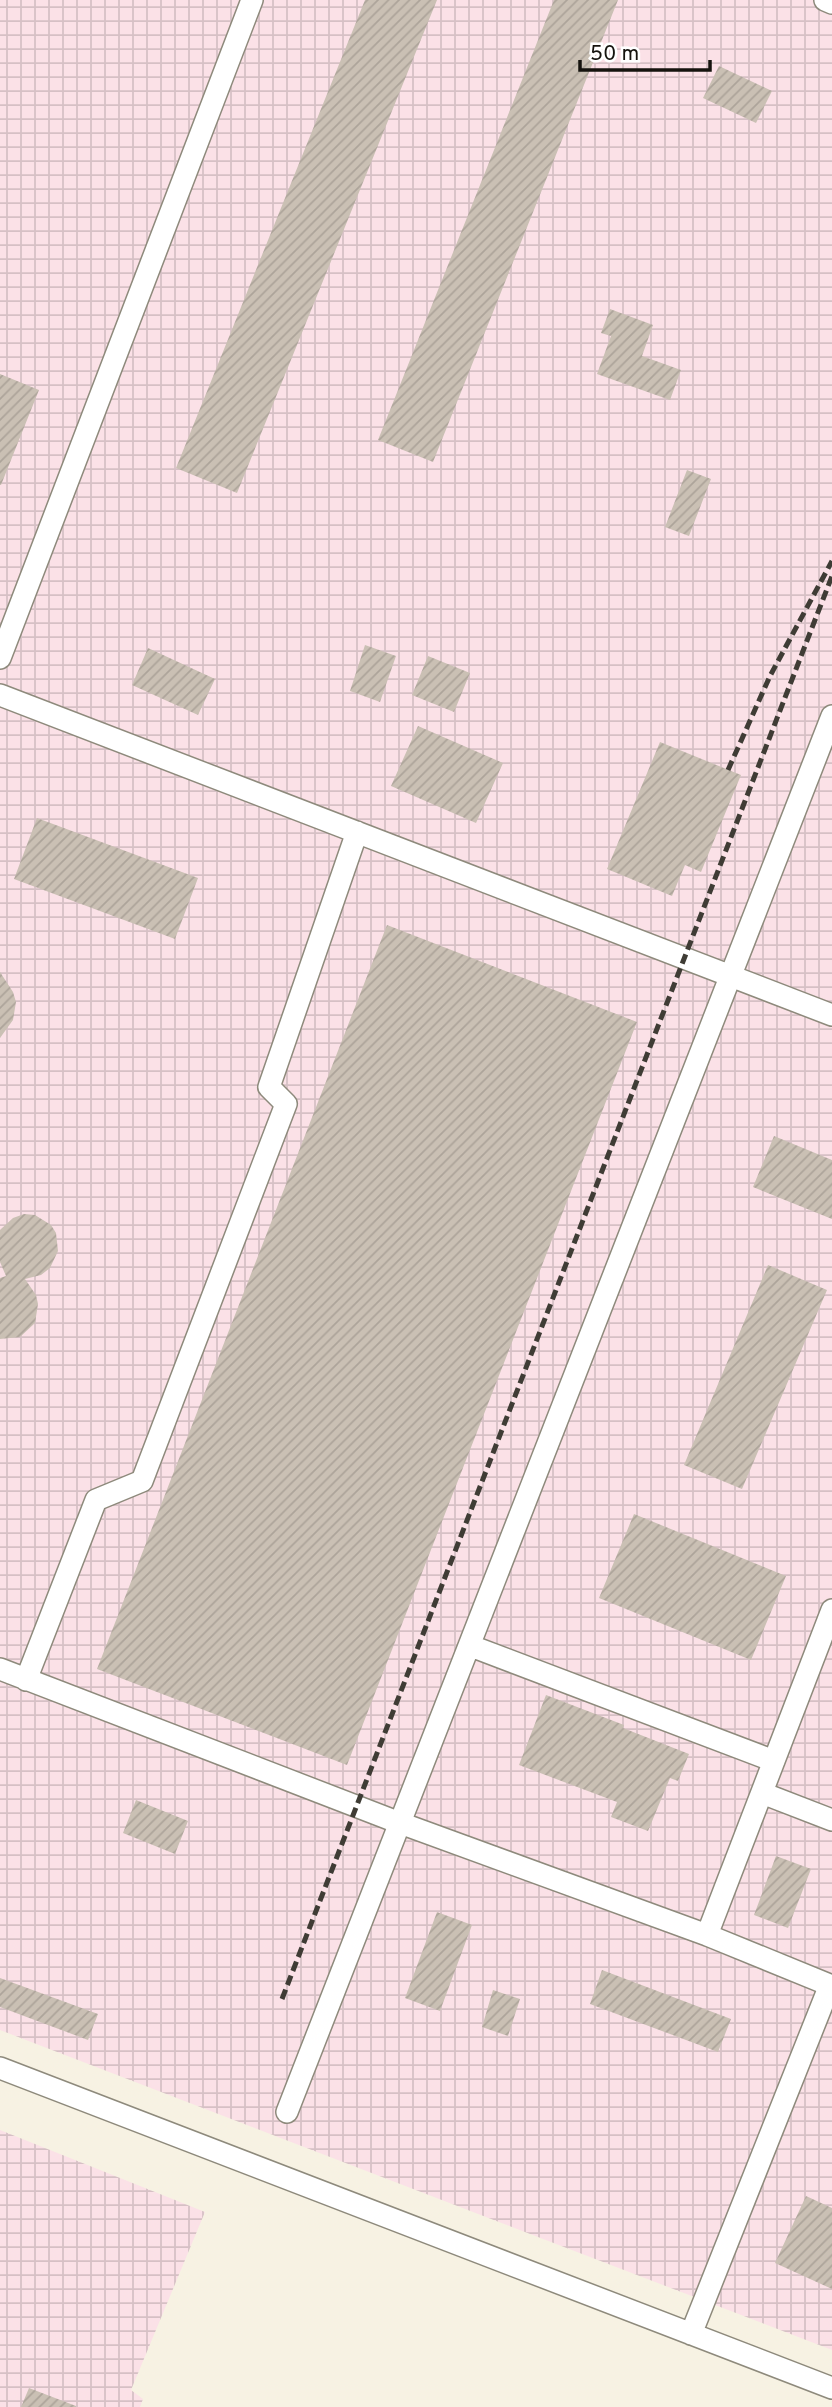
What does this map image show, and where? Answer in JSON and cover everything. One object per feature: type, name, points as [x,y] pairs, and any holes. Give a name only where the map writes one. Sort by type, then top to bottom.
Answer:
[{"type":"lane","points":[[0,658],[252,0]]},
{"type":"lane","points":[[825,0],[832,3]]},
{"type":"lane","points":[[0,695],[832,1015]]},
{"type":"lane","points":[[287,2112],[832,716]]},
{"type":"lane","points":[[26,1680],[96,1500],[142,1481],[286,1104],[269,1087],[357,832]]},
{"type":"lane","points":[[707,1935],[832,1610]]},
{"type":"lane","points":[[471,1646],[774,1761]]},
{"type":"lane","points":[[0,1670],[401,1824],[707,1935],[831,1985],[691,2334]]},
{"type":"lane","points":[[762,1793],[832,1820]]},
{"type":"lane","points":[[0,2068],[832,2388]]},
{"type":"shaded area","points":[[0,0],[832,0],[832,2350],[0,2030]]},
{"type":"shaded area","points":[[0,2130],[205,2212],[131,2390],[143,2399],[140,2407],[0,2407]]},
{"type":"building","points":[[365,0],[437,0],[237,493],[176,468]]},
{"type":"building","points":[[554,0],[618,0],[433,462],[378,440]]},
{"type":"building","points":[[719,66],[772,91],[756,123],[703,98]]},
{"type":"building","points":[[610,309],[653,325],[642,356],[681,370],[670,400],[597,374],[611,336],[601,333]]},
{"type":"building","points":[[0,374],[39,390],[1,485],[0,485]]},
{"type":"building","points":[[687,470],[711,479],[689,536],[665,527]]},
{"type":"building","points":[[365,645],[396,656],[380,702],[350,691]]},
{"type":"building","points":[[148,648],[215,679],[198,715],[132,685]]},
{"type":"building","points":[[428,656],[470,673],[454,712],[412,695]]},
{"type":"building","points":[[418,726],[503,763],[476,823],[391,786]]},
{"type":"building","points":[[660,742],[741,775],[701,872],[685,865],[672,896],[607,869]]},
{"type":"building","points":[[37,818],[198,878],[175,939],[14,879]]},
{"type":"building","points":[[387,925],[637,1022],[347,1765],[97,1669]]},
{"type":"building","points":[[0,972],[16,1002],[13,1020],[0,1038]]},
{"type":"building","points":[[774,1136],[832,1160],[832,1219],[753,1187]]},
{"type":"building","points":[[24,1214],[35,1215],[51,1225],[56,1233],[58,1251],[50,1268],[41,1275],[25,1279],[36,1295],[38,1304],[35,1323],[20,1337],[0,1339],[0,1278],[6,1276],[0,1262],[0,1230],[13,1218]]},
{"type":"building","points":[[768,1265],[827,1290],[742,1489],[684,1465]]},
{"type":"building","points":[[634,1514],[786,1576],[751,1660],[599,1598]]},
{"type":"building","points":[[546,1695],[689,1754],[678,1781],[670,1778],[648,1831],[611,1817],[617,1802],[519,1765]]},
{"type":"building","points":[[136,1800],[188,1821],[175,1854],[123,1833]]},
{"type":"building","points":[[776,1856],[811,1869],[788,1928],[754,1915]]},
{"type":"building","points":[[437,1912],[472,1925],[440,2011],[405,1998]]},
{"type":"building","points":[[602,1970],[731,2019],[718,2052],[590,2004]]},
{"type":"building","points":[[0,1978],[98,2014],[88,2040],[0,2007]]},
{"type":"building","points":[[493,1990],[520,1999],[508,2036],[482,2027]]},
{"type":"building","points":[[806,2196],[832,2208],[832,2289],[775,2263]]},
{"type":"building","points":[[29,2388],[76,2406],[76,2407],[21,2407]]},
{"type":"railway","points":[[728,770],[770,676],[832,561]]},
{"type":"railway","points":[[282,1999],[832,576]]}]
